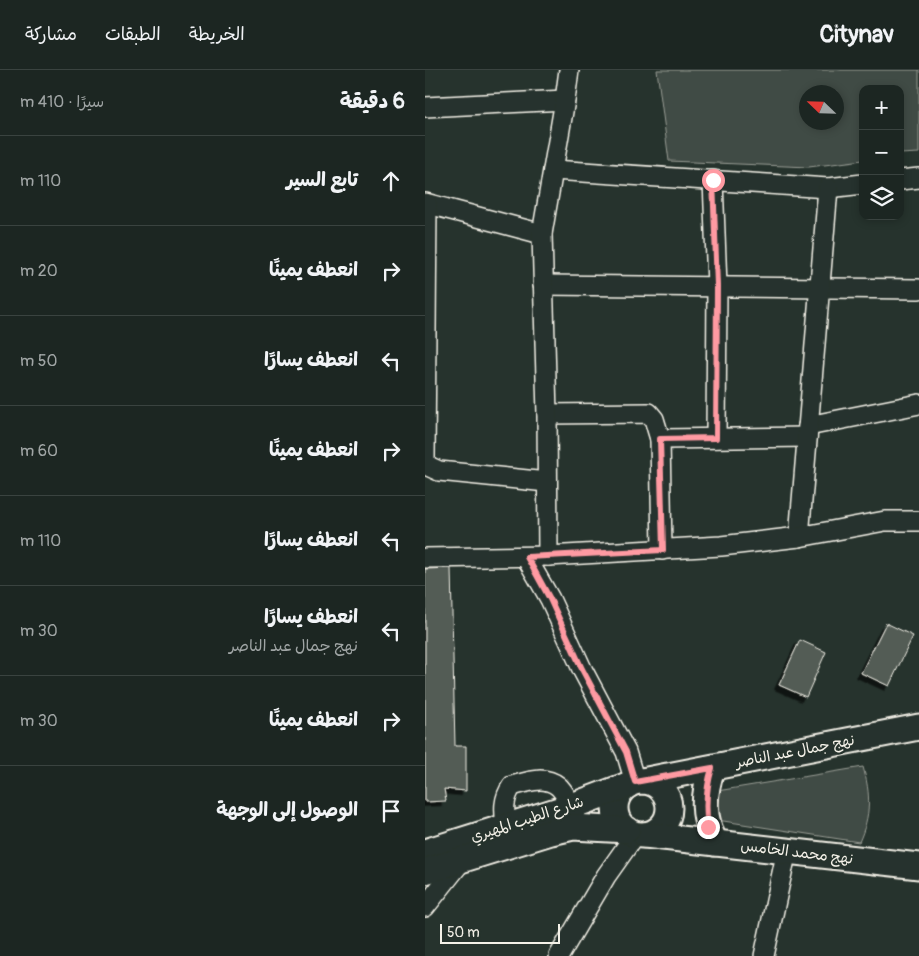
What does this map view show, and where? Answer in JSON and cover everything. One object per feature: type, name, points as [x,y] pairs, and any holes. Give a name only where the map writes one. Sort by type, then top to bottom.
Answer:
[{"type":"main road","name":"نهج جمال عبد الناصر","points":[[635,783],[919,728]]},
{"type":"main road","points":[[712,768],[707,784],[705,807],[708,827],[715,843]]},
{"type":"main road","name":"شارع الطيب المهيري","points":[[425,852],[571,806],[635,783]]},
{"type":"main road","points":[[635,783],[652,783],[660,788],[669,803],[669,812],[666,820],[661,828],[654,832],[636,833],[621,824],[617,816],[615,808],[621,791],[635,783]]},
{"type":"main road","name":"شارع الطيب المهيري","points":[[425,871],[573,827],[636,833]]},
{"type":"main road","name":"نهج محمد الخامس","points":[[636,833],[919,866]]},
{"type":"street","points":[[548,556],[547,414],[542,234],[569,70]]},
{"type":"street","points":[[425,106],[565,100]]},
{"type":"street","points":[[553,170],[828,188],[859,184]]},
{"type":"street","points":[[904,180],[919,178]]},
{"type":"street","points":[[713,180],[717,286],[716,438]]},
{"type":"street","points":[[799,537],[828,188]]},
{"type":"street","points":[[542,234],[426,204],[425,460],[428,466],[439,471],[547,482]]},
{"type":"street","points":[[543,285],[919,290]]},
{"type":"street","points":[[660,439],[716,438],[807,431],[919,404]]},
{"type":"street","points":[[547,414],[649,413],[654,419],[660,439],[663,550]]},
{"type":"street","points":[[425,558],[527,557],[721,546],[799,537],[885,521],[919,521]]},
{"type":"street","points":[[527,557],[550,599],[582,669],[626,752],[635,783]]},
{"type":"street","points":[[506,825],[503,809],[506,796],[512,786],[537,780],[547,780],[559,786],[571,806]]},
{"type":"street","points":[[559,956],[606,876],[636,833]]},
{"type":"street","points":[[765,956],[787,850]]},
{"type":"street","points":[[425,907],[464,858]]},
{"type":"shaded area","points":[[657,70],[919,70],[919,153],[904,154],[904,85],[859,85],[859,161],[809,167],[669,161]]},
{"type":"shaded area","points":[[863,767],[869,805],[866,823],[859,842],[704,818],[699,794]]},
{"type":"building","points":[[451,568],[455,746],[466,746],[466,791],[444,789],[446,801],[425,802],[425,569]]},
{"type":"building","points":[[886,623],[913,636],[889,686],[861,673]]},
{"type":"building","points":[[800,640],[826,652],[806,697],[779,685]]},
{"type":"route","points":[[708,827],[705,807],[707,784],[712,768],[635,782],[626,752],[582,669],[550,599],[527,557],[663,550],[660,439],[716,438],[717,286],[713,180]]}]
